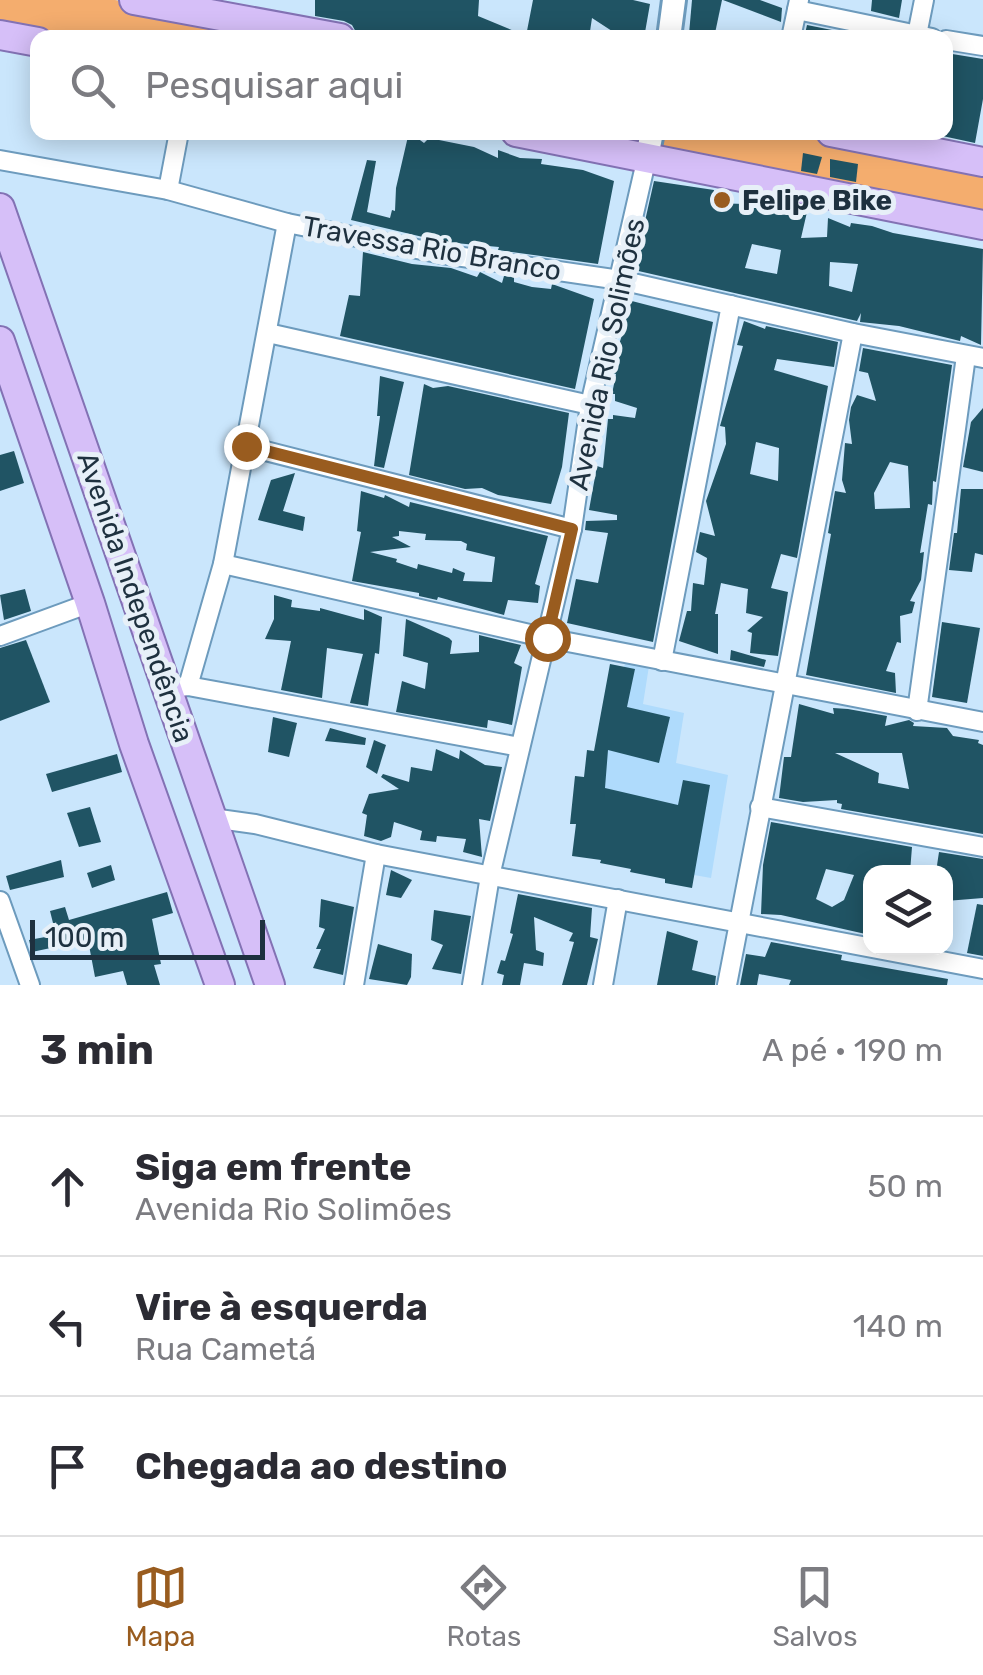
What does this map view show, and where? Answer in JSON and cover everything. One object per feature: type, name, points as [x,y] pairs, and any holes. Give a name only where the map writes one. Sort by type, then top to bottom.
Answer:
[{"type":"main road","points":[[134,0],[206,6],[306,30]]},
{"type":"main road","points":[[669,30],[674,0]]},
{"type":"main road","points":[[0,35],[30,41]]},
{"type":"main road","points":[[598,140],[650,145],[983,226]]},
{"type":"main road","points":[[872,140],[983,162]]},
{"type":"main road","name":"Avenida Independência","points":[[0,208],[178,688],[212,818],[270,985]]},
{"type":"main road","name":"Avenida Independência","points":[[0,341],[134,744],[220,985]]},
{"type":"street","points":[[924,0],[924,30]]},
{"type":"street","points":[[793,30],[798,5],[900,30]]},
{"type":"street","points":[[953,41],[983,46]]},
{"type":"street","points":[[168,190],[178,140]]},
{"type":"street","name":"Avenida Rio Solimões","points":[[472,985],[490,876],[572,529],[590,405],[650,145]]},
{"type":"street","name":"Travessa Rio Branco","points":[[0,160],[168,190],[287,223],[442,254],[620,280],[975,357]]},
{"type":"street","points":[[287,223],[223,564],[178,688],[520,747]]},
{"type":"street","points":[[662,660],[731,305]]},
{"type":"street","points":[[268,332],[590,405]]},
{"type":"street","points":[[727,985],[853,333]]},
{"type":"street","points":[[918,711],[975,357]]},
{"type":"street","points":[[246,446],[572,529]]},
{"type":"street","points":[[223,564],[547,638],[983,722]]},
{"type":"street","points":[[0,636],[90,603]]},
{"type":"street","points":[[760,806],[983,848]]},
{"type":"street","points":[[212,818],[255,824],[376,854],[983,970]]},
{"type":"street","points":[[354,985],[376,854]]},
{"type":"street","points":[[602,985],[618,899]]},
{"type":"street","points":[[0,901],[30,985]]},
{"type":"shaded area","points":[[0,0],[115,0],[281,30],[30,30],[30,37],[0,34]]},
{"type":"shaded area","points":[[554,140],[868,140],[983,162],[983,225]]},
{"type":"shaded area","points":[[626,661],[649,666],[643,704],[684,713],[676,763],[728,775],[711,878],[581,855],[587,774]]},
{"type":"building","points":[[315,0],[479,0],[478,16],[512,30],[355,30],[344,21],[315,16]]},
{"type":"building","points":[[533,0],[633,0],[650,4],[645,30],[610,30],[592,18],[590,30],[527,30]]},
{"type":"building","points":[[692,0],[722,0],[716,30],[689,30]]},
{"type":"building","points":[[723,0],[760,0],[782,8],[781,22]]},
{"type":"building","points":[[872,0],[902,0],[899,18],[871,11]]},
{"type":"building","points":[[807,25],[832,30],[806,30]]},
{"type":"building","points":[[953,54],[983,59],[983,99],[975,143],[953,138]]},
{"type":"building","points":[[407,140],[439,140],[474,147],[498,158],[498,150],[614,181],[598,264],[444,242],[351,220],[367,160],[376,161],[367,212],[390,218],[392,210],[395,211]]},
{"type":"building","points":[[803,153],[822,157],[817,174],[801,171]]},
{"type":"building","points":[[830,159],[858,164],[856,182],[830,177]]},
{"type":"building","points":[[654,181],[714,190],[712,203],[745,204],[765,211],[766,203],[807,212],[801,238],[827,237],[828,218],[850,227],[851,223],[872,226],[983,249],[981,345],[961,336],[960,341],[899,326],[860,322],[861,313],[857,321],[634,270]],"holes":[[[752,244],[781,250],[777,274],[745,268]],[[830,262],[858,264],[852,292],[829,286]]]},
{"type":"building","points":[[363,252],[412,264],[451,268],[477,277],[480,272],[502,283],[504,276],[532,287],[551,289],[552,284],[594,299],[575,389],[340,336],[349,295],[360,296]]},
{"type":"building","points":[[628,300],[713,322],[653,642],[567,623],[576,579],[598,583],[608,533],[585,530],[586,521],[617,520],[617,515],[589,510],[597,466],[603,468],[608,419],[613,419],[613,415],[635,418],[637,408],[615,401],[612,394],[616,374],[610,372],[624,329]]},
{"type":"building","points":[[744,321],[765,329],[766,326],[838,342],[834,367],[777,359],[774,370],[828,386],[797,558],[781,554],[771,588],[788,592],[778,656],[750,653],[752,633],[747,631],[763,617],[746,613],[748,589],[721,583],[715,614],[718,654],[679,641],[687,611],[691,611],[693,583],[704,585],[707,558],[696,552],[700,532],[715,536],[706,501],[726,444],[725,427],[720,426],[743,346],[737,345]],"holes":[[[756,442],[779,448],[778,481],[750,474]]]},
{"type":"building","points":[[863,348],[952,365],[936,482],[933,481],[932,505],[928,504],[920,553],[924,552],[921,580],[910,601],[915,602],[912,613],[900,616],[901,643],[897,642],[886,671],[895,673],[896,693],[806,675],[835,491],[846,493],[842,480],[845,443],[852,444],[851,407],[857,395],[876,401],[868,373],[859,371]],"holes":[[[890,462],[908,466],[910,508],[875,509],[874,493]]]},
{"type":"building","points":[[380,376],[404,382],[384,468],[374,466]]},
{"type":"building","points":[[424,384],[569,413],[562,467],[551,504],[409,475]]},
{"type":"building","points":[[983,408],[983,472],[963,467],[971,422]]},
{"type":"building","points":[[14,451],[24,483],[0,491],[0,455]]},
{"type":"building","points":[[295,473],[283,511],[305,517],[303,531],[258,520],[271,480]]},
{"type":"building","points":[[961,489],[983,489],[983,555],[975,553],[972,572],[949,570]]},
{"type":"building","points":[[361,491],[384,498],[385,495],[409,507],[410,502],[548,536],[535,584],[540,586],[538,603],[508,600],[504,615],[438,597],[437,600],[352,581],[361,532],[357,531]],"holes":[[[399,531],[426,534],[425,540],[461,541],[467,544],[466,550],[495,557],[492,582],[463,581],[465,573],[453,568],[452,573],[418,564],[417,569],[370,552],[411,547],[392,537],[399,536]]]},
{"type":"building","points":[[25,589],[31,611],[4,620],[0,595]]},
{"type":"building","points":[[274,595],[292,600],[291,607],[320,608],[364,620],[364,609],[382,617],[368,706],[350,703],[363,654],[327,648],[322,698],[281,690],[291,641],[265,639],[274,619]]},
{"type":"building","points":[[406,619],[449,638],[450,654],[479,652],[479,635],[521,645],[514,663],[522,667],[512,725],[488,720],[487,728],[396,712],[402,681],[425,689],[428,663],[403,656]]},
{"type":"building","points":[[942,622],[980,628],[967,703],[932,697]]},
{"type":"building","points":[[26,640],[50,702],[0,721],[0,648]]},
{"type":"building","points":[[731,650],[766,660],[764,667],[730,660]]},
{"type":"building","points":[[610,664],[635,669],[627,707],[670,717],[659,763],[608,750],[605,788],[678,805],[683,780],[710,785],[692,888],[600,863],[601,860],[572,856],[576,824],[570,824],[575,776],[584,777],[587,750],[594,751]]},
{"type":"building","points":[[799,704],[834,714],[833,708],[887,716],[885,726],[909,720],[913,726],[947,728],[953,736],[979,740],[983,745],[983,834],[841,809],[837,800],[803,802],[779,798],[784,757],[791,757]],"holes":[[[835,753],[902,753],[909,789],[878,783],[879,773]]]},
{"type":"building","points":[[273,717],[297,723],[289,757],[268,752]]},
{"type":"building","points":[[330,728],[366,738],[365,745],[325,741]]},
{"type":"building","points":[[374,740],[386,745],[377,774],[366,767]]},
{"type":"building","points":[[436,749],[459,759],[460,750],[485,765],[502,767],[490,821],[479,819],[482,857],[463,852],[466,839],[437,836],[436,842],[420,840],[422,831],[394,822],[391,837],[381,841],[364,836],[367,815],[362,813],[369,794],[399,789],[381,777],[383,774],[409,782],[411,767],[432,771]]},
{"type":"building","points":[[117,754],[122,772],[52,792],[46,774]]},
{"type":"building","points":[[90,807],[101,842],[79,847],[67,813]]},
{"type":"building","points":[[771,822],[912,847],[911,865],[863,865],[863,933],[761,914],[763,865]],"holes":[[[826,869],[854,875],[844,900],[832,907],[816,899]]]},
{"type":"building","points":[[939,852],[983,859],[983,898],[953,900],[953,865],[937,865]]},
{"type":"building","points":[[61,860],[64,877],[10,890],[6,876]]},
{"type":"building","points":[[111,865],[115,880],[92,888],[87,873]]},
{"type":"building","points":[[391,870],[412,880],[401,898],[386,895]]},
{"type":"building","points":[[167,892],[173,913],[152,919],[161,964],[154,965],[160,985],[127,985],[123,971],[95,977],[88,940],[32,952],[29,940],[56,935],[50,911],[65,907],[69,920]]},
{"type":"building","points":[[518,894],[592,908],[590,937],[598,939],[587,985],[562,985],[573,933],[534,917],[536,950],[544,953],[543,966],[524,963],[520,985],[502,985],[504,975],[497,973],[513,934],[510,933]]},
{"type":"building","points":[[321,899],[354,907],[343,975],[313,968],[325,929],[319,927]]},
{"type":"building","points":[[977,904],[983,905],[983,956],[967,953]]},
{"type":"building","points":[[434,910],[471,916],[461,974],[432,969],[443,945],[431,940]]},
{"type":"building","points":[[667,931],[698,941],[692,970],[716,976],[715,985],[657,985]]},
{"type":"building","points":[[771,942],[842,955],[841,960],[948,979],[947,985],[789,985],[791,980],[759,974],[757,985],[740,985],[746,954],[765,957]]},
{"type":"building","points":[[378,944],[412,954],[407,985],[369,979]]},
{"type":"place","name":"Felipe Bike","points":[[722,200]]},
{"type":"route","points":[[246,446],[572,529],[547,638]]}]
